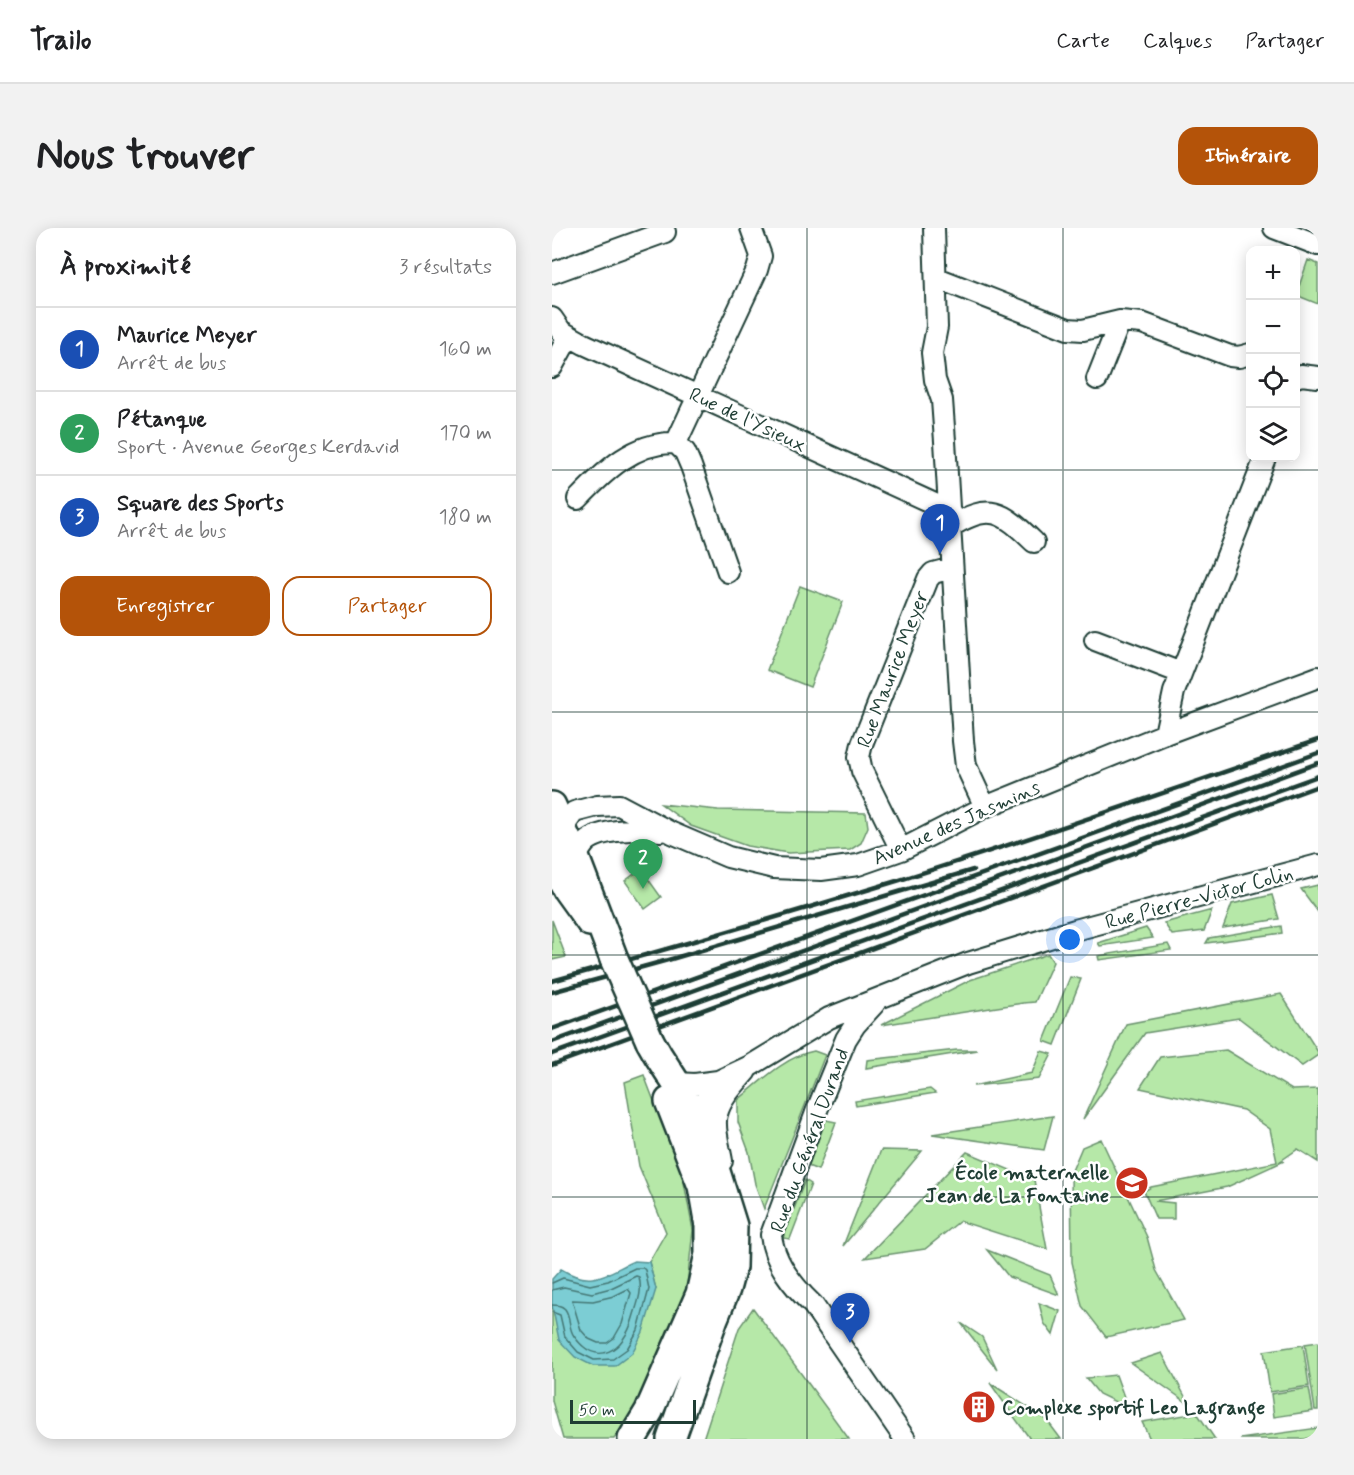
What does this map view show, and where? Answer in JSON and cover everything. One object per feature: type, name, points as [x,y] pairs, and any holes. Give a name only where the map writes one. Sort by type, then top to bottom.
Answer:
[{"type":"main road","points":[[555,819],[567,856],[567,890],[612,955],[654,1048],[695,1119],[708,1146],[733,1226],[732,1267],[726,1289],[670,1439]]},
{"type":"main road","points":[[632,1439],[649,1411],[700,1294],[709,1254],[709,1226],[702,1186],[670,1107],[654,1048]]},
{"type":"street","points":[[676,443],[757,270],[760,256],[751,228]]},
{"type":"street","name":"Rue Maurice Meyer","points":[[934,228],[938,327],[932,353],[942,400],[966,766],[985,807]]},
{"type":"street","points":[[1274,228],[1318,245]]},
{"type":"street","points":[[552,273],[665,232]]},
{"type":"street","points":[[937,278],[1068,328],[1083,330],[1120,321],[1142,323],[1230,356],[1246,355]]},
{"type":"street","name":"Rue de l'Ysieux","points":[[552,318],[561,331],[569,336],[950,519]]},
{"type":"street","points":[[1097,379],[1120,321]]},
{"type":"street","points":[[552,367],[569,336]]},
{"type":"street","points":[[1300,375],[1318,377]]},
{"type":"street","points":[[578,499],[597,478],[633,453],[661,442],[676,443],[685,452],[691,466],[728,572]]},
{"type":"street","points":[[1165,734],[1174,692],[1263,462]]},
{"type":"street","points":[[950,519],[983,512],[998,514],[1011,520],[1034,542]]},
{"type":"street","name":"Rue Maurice Meyer","points":[[901,850],[862,771],[859,757],[862,744],[928,579],[933,573],[952,568]]},
{"type":"street","points":[[1095,640],[1181,674]]},
{"type":"street","name":"Avenue des Jasmins","points":[[555,819],[597,806],[619,805],[672,833],[729,857],[774,868],[821,870],[858,865],[901,850],[985,807],[1165,734],[1318,677]]},
{"type":"street","points":[[567,856],[617,830],[645,829],[672,833]]},
{"type":"street","name":"Rue Pierre-Victor Colin","points":[[676,1083],[718,1082],[835,1016],[968,963],[1075,930],[1318,865]]},
{"type":"street","name":"Rue Pierre-Victor Colin","points":[[785,1044],[819,1036],[846,1039],[855,1025],[877,1001]]},
{"type":"street","name":"Rue du Général Durand","points":[[835,1016],[846,1039],[771,1235],[773,1252],[801,1294],[813,1305],[905,1439]]},
{"type":"street","name":"Rue Pierre-Victor Colin","points":[[733,1226],[717,1132],[717,1115],[730,1089],[750,1066]]},
{"type":"street","name":"Rue Pierre-Victor Colin","points":[[689,1151],[695,1119],[718,1082]]},
{"type":"street","name":"Rue du Général Durand","points":[[801,1294],[803,1311],[892,1439]]},
{"type":"green space","points":[[1308,260],[1318,264],[1318,304],[1300,297],[1300,283]]},
{"type":"green space","points":[[800,586],[843,602],[810,687],[767,670]]},
{"type":"green space","points":[[661,804],[718,810],[866,813],[868,827],[861,843],[850,850],[788,853],[747,846],[691,826]]},
{"type":"green space","points":[[641,869],[661,897],[645,909],[625,881]]},
{"type":"green space","points":[[1318,885],[1318,912],[1301,889]]},
{"type":"green space","points":[[1272,895],[1279,919],[1223,928],[1232,904]]},
{"type":"green space","points":[[1212,910],[1204,931],[1172,935],[1164,923]]},
{"type":"green space","points":[[552,920],[566,957],[552,960]]},
{"type":"green space","points":[[1281,926],[1282,933],[1206,943],[1209,938]]},
{"type":"green space","points":[[1146,928],[1153,938],[1100,946],[1098,943]]},
{"type":"green space","points":[[1168,944],[1171,950],[1099,960],[1098,956]]},
{"type":"green space","points":[[1048,954],[1053,962],[1035,1002],[881,1025],[970,980]]},
{"type":"green space","points":[[1070,977],[1081,979],[1055,1045],[1044,1041]]},
{"type":"green space","points":[[1281,994],[1318,1052],[1318,1055],[1302,1066],[1239,1018],[1145,1033],[1083,1119],[1126,1024]]},
{"type":"green space","points":[[957,1050],[978,1050],[866,1068],[867,1060]]},
{"type":"green space","points":[[1226,1050],[1292,1090],[1318,1089],[1318,1162],[1298,1149],[1279,1162],[1284,1161],[1227,1187],[1155,1201],[1174,1203],[1174,1219],[1156,1219],[1144,1191],[1151,1187],[1277,1162],[1270,1129],[1243,1110],[1140,1088],[1160,1057]]},
{"type":"green space","points":[[814,1051],[825,1055],[764,1209],[755,1184],[749,1152],[738,1122],[738,1100],[783,1064]]},
{"type":"green space","points":[[1041,1051],[1052,1054],[1039,1079],[973,1086],[1032,1073]]},
{"type":"green space","points":[[644,1075],[683,1177],[693,1230],[686,1294],[639,1403],[614,1439],[563,1439],[552,1401],[552,1305],[560,1340],[656,1289],[649,1262],[666,1232],[639,1166],[625,1082]]},
{"type":"green space","points":[[930,1089],[935,1093],[856,1106],[855,1101]]},
{"type":"green space","points":[[1053,1116],[1044,1150],[932,1134]]},
{"type":"green space","points":[[826,1120],[836,1122],[818,1170],[808,1166]]},
{"type":"green space","points":[[1101,1139],[1147,1237],[1156,1270],[1184,1320],[1106,1337],[1082,1306],[1072,1262],[1071,1173],[1082,1147]]},
{"type":"green space","points":[[881,1150],[922,1151],[843,1246]]},
{"type":"green space","points":[[967,1152],[1034,1180],[1047,1249],[960,1221],[925,1249],[865,1258]]},
{"type":"green space","points":[[805,1180],[811,1184],[790,1239],[783,1238]]},
{"type":"green space","points":[[987,1250],[1050,1275],[1059,1295],[1009,1277]]},
{"type":"green space","points":[[1039,1303],[1060,1311],[1053,1335],[1044,1323]]},
{"type":"green space","points":[[753,1308],[849,1439],[703,1439],[739,1328]]},
{"type":"green space","points":[[961,1323],[982,1337],[997,1369]]},
{"type":"green space","points":[[1318,1342],[1318,1410],[1315,1410],[1305,1344]]},
{"type":"green space","points":[[1303,1345],[1309,1386],[1270,1392],[1264,1351]]},
{"type":"green space","points":[[1162,1353],[1189,1404],[1131,1363]]},
{"type":"green space","points":[[1116,1375],[1128,1408],[1099,1394],[1086,1378]]},
{"type":"green space","points":[[990,1383],[1046,1419],[1061,1439],[1030,1439]]},
{"type":"green space","points":[[1309,1388],[1313,1411],[1274,1417],[1271,1394]]},
{"type":"green space","points":[[1197,1413],[1215,1439],[1150,1439],[1142,1422]]},
{"type":"green space","points":[[1318,1428],[1318,1435],[1305,1439],[1240,1439]]},
{"type":"water","points":[[634,1261],[649,1262],[656,1289],[643,1332],[632,1353],[615,1366],[593,1366],[575,1357],[559,1340],[552,1305],[552,1279],[561,1269],[581,1278],[598,1277]]},
{"type":"railway","points":[[552,981],[900,880],[1058,829],[1318,740]]},
{"type":"railway","points":[[552,1029],[1318,753]]},
{"type":"railway","points":[[552,1042],[1318,763]]},
{"type":"railway","points":[[552,1054],[1318,776]]},
{"type":"railway","points":[[552,1065],[1318,786]]},
{"type":"railway","points":[[552,992],[973,870]]},
{"type":"place","name":"Maurice Meyer","points":[[940,554]]},
{"type":"place","name":"Pétanque","points":[[643,889]]},
{"type":"place","name":"École maternelle Jean de La Fontaine","points":[[1132,1183]]},
{"type":"place","name":"Square des Sports","points":[[850,1343]]},
{"type":"place","name":"Complexe sportif Leo Lagrange","points":[[979,1407]]}]
